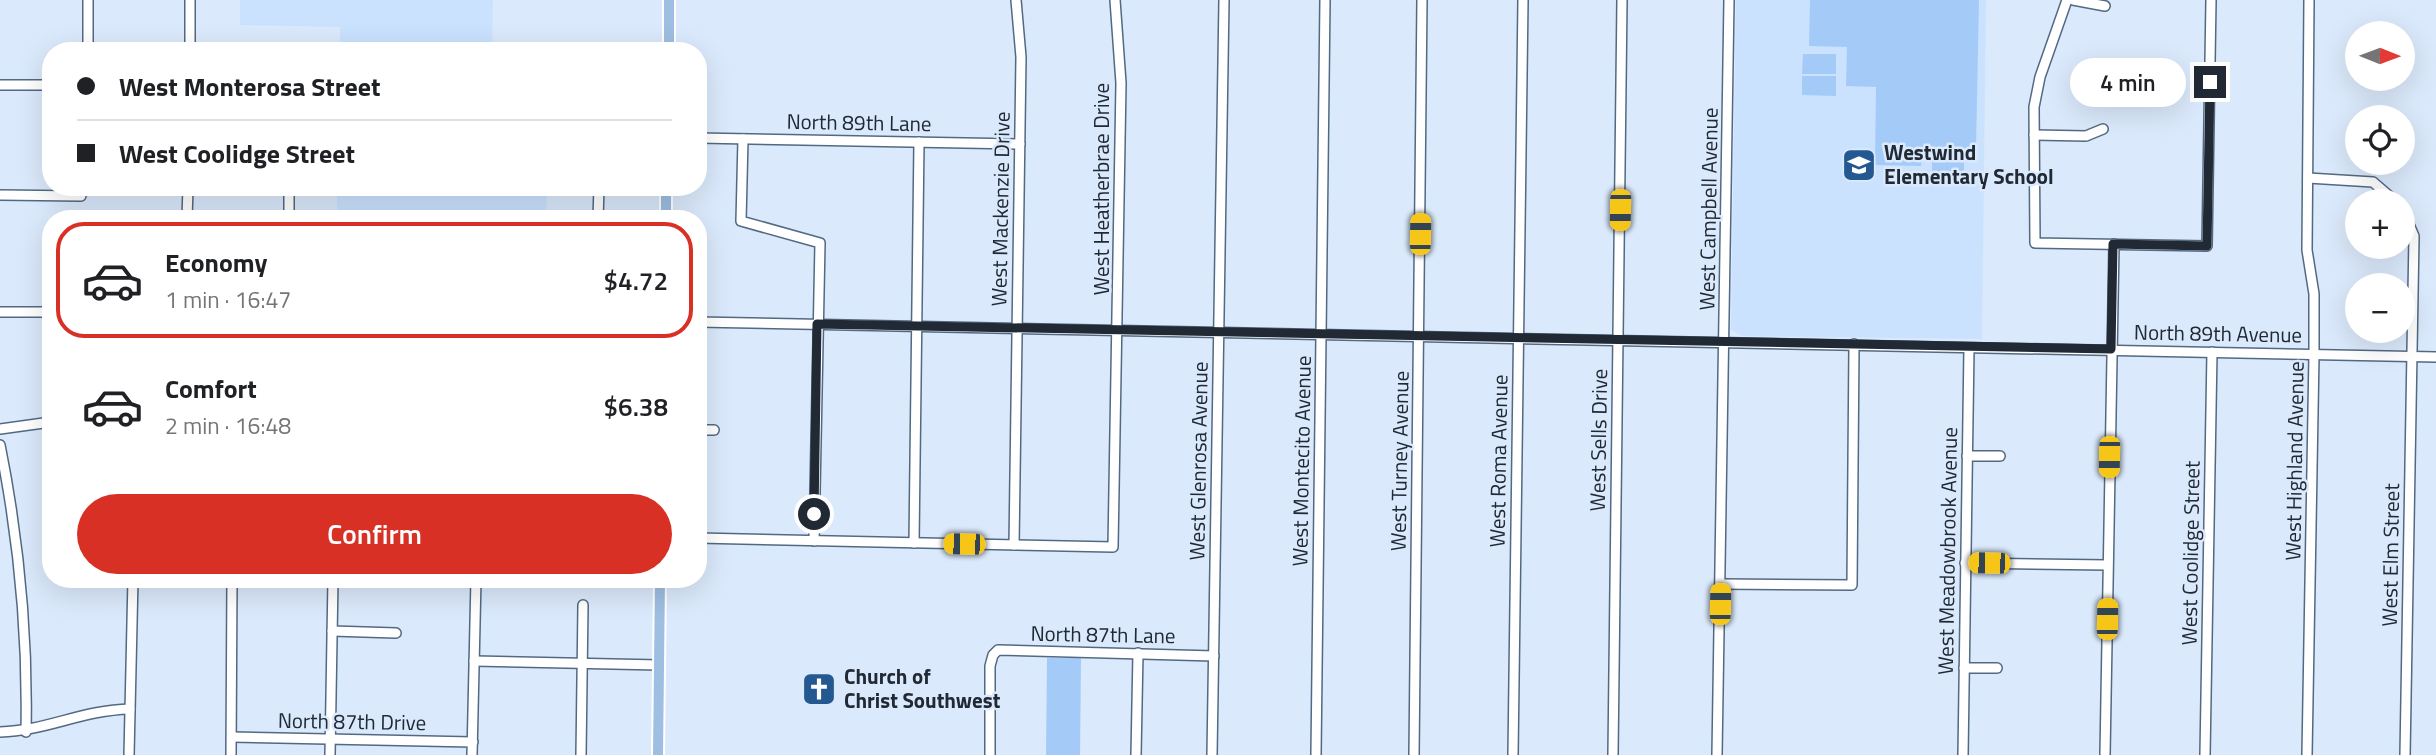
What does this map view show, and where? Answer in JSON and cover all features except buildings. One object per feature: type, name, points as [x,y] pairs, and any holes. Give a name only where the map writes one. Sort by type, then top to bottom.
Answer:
[{"type":"main road","points":[[669,0],[669,42]]},
{"type":"main road","points":[[658,755],[660,588]]},
{"type":"street","points":[[88,0],[88,42]]},
{"type":"street","points":[[190,0],[190,42]]},
{"type":"street","name":"West Mackenzie Drive","points":[[1014,545],[1021,57],[1016,0]]},
{"type":"street","name":"West Heatherbrae Drive","points":[[1014,545],[1113,547],[1121,83],[1115,0]]},
{"type":"street","name":"West Glenrosa Avenue","points":[[1212,755],[1224,0]]},
{"type":"street","name":"West Montecito Avenue","points":[[1316,755],[1325,0]]},
{"type":"street","name":"West Turney Avenue","points":[[1414,755],[1422,0]]},
{"type":"street","name":"West Roma Avenue","points":[[1513,755],[1523,0]]},
{"type":"street","name":"West Sells Drive","points":[[1613,755],[1622,0]]},
{"type":"street","name":"West Campbell Avenue","points":[[1717,755],[1729,0]]},
{"type":"street","points":[[2067,0],[2040,76],[2034,107],[2035,243],[2207,246],[2211,0]]},
{"type":"street","points":[[2073,0],[2105,6]]},
{"type":"street","name":"West Highland Avenue","points":[[2306,755],[2314,354],[2314,294],[2307,250],[2309,0]]},
{"type":"street","points":[[0,85],[42,85]]},
{"type":"street","points":[[2034,135],[2086,136],[2103,129]]},
{"type":"street","name":"North 89th Lane","points":[[707,138],[1020,144]]},
{"type":"street","points":[[743,139],[741,221],[820,243],[814,541]]},
{"type":"street","points":[[914,543],[919,142]]},
{"type":"street","points":[[2308,178],[2372,182],[2380,189]]},
{"type":"street","points":[[0,195],[42,196]]},
{"type":"street","points":[[2105,755],[2113,244]]},
{"type":"street","name":"West Elm Street","points":[[2406,755],[2414,259]]},
{"type":"street","points":[[0,312],[42,312]]},
{"type":"street","name":"North 89th Avenue","points":[[707,322],[1118,328],[1321,335],[2436,357]]},
{"type":"street","points":[[1720,584],[1852,585],[1854,344]]},
{"type":"street","name":"West Meadowbrook Avenue","points":[[1963,755],[1969,348]]},
{"type":"street","name":"West Coolidge Street","points":[[2205,755],[2212,352]]},
{"type":"street","points":[[0,429],[42,423]]},
{"type":"street","points":[[707,430],[714,430]]},
{"type":"street","points":[[0,444],[16,532],[24,611],[26,732]]},
{"type":"street","points":[[1967,456],[2000,456]]},
{"type":"street","points":[[707,538],[1014,545]]},
{"type":"street","points":[[1965,563],[2108,565]]},
{"type":"street","points":[[129,755],[133,588]]},
{"type":"street","points":[[231,755],[232,588]]},
{"type":"street","points":[[330,755],[332,588]]},
{"type":"street","points":[[472,755],[476,588]]},
{"type":"street","points":[[581,755],[583,605]]},
{"type":"street","points":[[332,631],[396,633]]},
{"type":"street","name":"North 87th Lane","points":[[990,755],[993,655],[998,650],[1213,656]]},
{"type":"street","points":[[1136,755],[1138,653]]},
{"type":"street","points":[[474,661],[659,665]]},
{"type":"street","points":[[1964,667],[1997,668]]},
{"type":"street","points":[[0,732],[26,732],[93,711],[130,709]]},
{"type":"street","name":"North 87th Drive","points":[[232,737],[472,742]]},
{"type":"shaded area","points":[[240,0],[493,0],[492,42],[340,42],[340,27],[240,25]]},
{"type":"shaded area","name":"Westwind Elementary School","points":[[1736,0],[1986,0],[1982,339],[1742,336],[1731,330]]},
{"type":"shaded area","points":[[1810,0],[1979,0],[1976,149],[1922,148],[1921,166],[1875,165],[1876,87],[1846,86],[1847,47],[1809,46]]},
{"type":"shaded area","points":[[1803,54],[1836,54],[1836,74],[1802,74]]},
{"type":"shaded area","points":[[1802,76],[1836,76],[1836,96],[1802,95]]},
{"type":"shaded area","points":[[1932,155],[1964,155],[1964,176],[1932,175]]},
{"type":"shaded area","points":[[337,196],[547,196],[546,210],[337,210]]},
{"type":"shaded area","points":[[1047,658],[1081,658],[1080,755],[1046,755]]},
{"type":"place","name":"Westwind Elementary School","points":[[1859,165]]},
{"type":"place","name":"Church of Christ Southwest","points":[[819,689]]},
{"type":"route","points":[[814,514],[817,324],[1118,328],[1370,337],[2111,349],[2113,244],[2207,246],[2210,82]]}]
